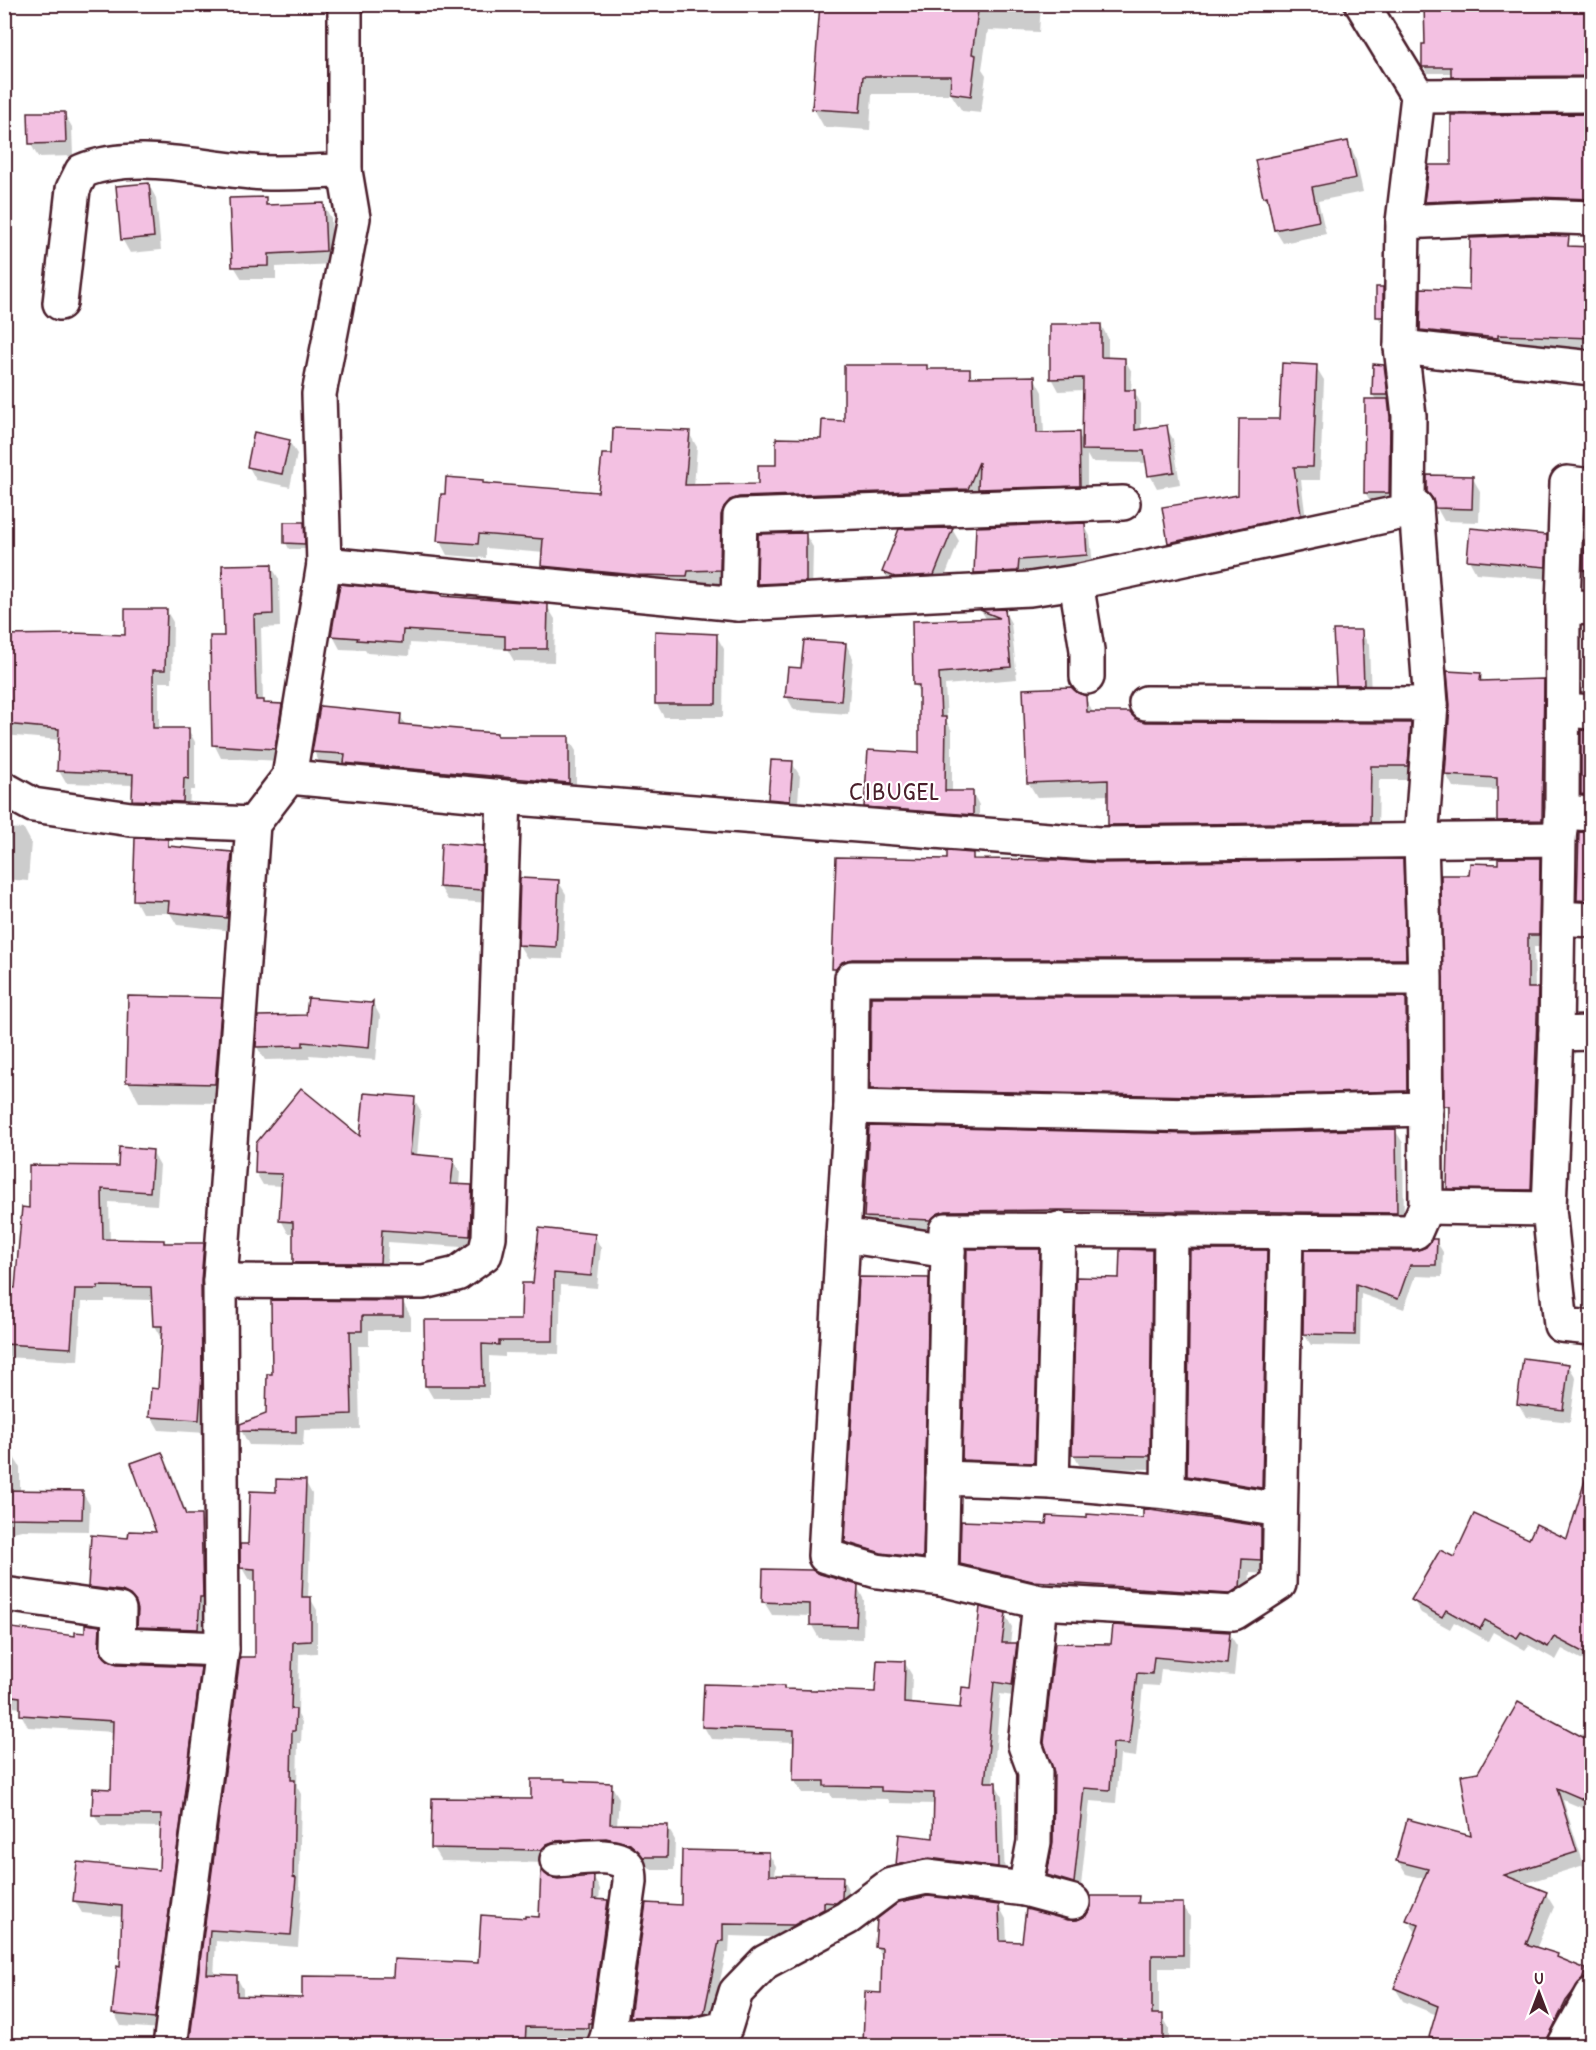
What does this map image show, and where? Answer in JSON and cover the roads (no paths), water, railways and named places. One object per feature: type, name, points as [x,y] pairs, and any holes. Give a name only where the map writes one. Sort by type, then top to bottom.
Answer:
[{"type":"street","points":[[170,2046],[222,1649],[220,1281],[253,824],[290,777],[324,564],[319,394],[353,218],[345,171],[345,4]]},
{"type":"street","points":[[1362,4],[1418,96],[1402,222],[1401,347],[1409,416],[1408,502],[1416,507]]},
{"type":"street","points":[[1418,96],[1592,95]]},
{"type":"street","points":[[60,303],[73,189],[82,171],[99,164],[148,161],[255,172],[345,171]]},
{"type":"street","points":[[1402,222],[1536,216],[1592,218]]},
{"type":"street","points":[[1401,347],[1592,368]]},
{"type":"street","points":[[1592,486],[1567,483],[1577,607],[1578,711],[1571,821],[1558,918],[1549,1209],[1561,1325],[1592,1328]]},
{"type":"street","points":[[738,604],[740,516],[1123,503]]},
{"type":"street","points":[[324,564],[738,604],[1030,589],[1076,582],[1404,512],[1416,507]]},
{"type":"street","points":[[941,1579],[948,1251],[946,1230],[1415,1232],[1426,1207],[1425,978],[1421,841],[1431,704],[1416,507]]},
{"type":"street","points":[[1076,582],[1087,650],[1087,676]]},
{"type":"street","points":[[1146,703],[1431,704]]},
{"type":"street","points":[[290,777],[504,797],[1099,844],[1421,841],[1571,821]]},
{"type":"street","points":[[4,789],[33,805],[120,818],[253,824]]},
{"type":"street","points":[[220,1281],[423,1282],[457,1274],[485,1254],[489,1236],[504,797]]},
{"type":"street","points":[[1558,918],[1592,920]]},
{"type":"street","points":[[1286,1231],[1279,1584],[1234,1613],[1040,1602],[941,1579],[877,1571],[825,1556],[851,1107],[852,978],[1425,978]]},
{"type":"street","points":[[1556,1034],[1592,1033]]},
{"type":"street","points":[[851,1107],[1194,1115],[1426,1109]]},
{"type":"street","points":[[1426,1207],[1549,1209]]},
{"type":"street","points":[[1052,1482],[1059,1229]]},
{"type":"street","points":[[1168,1492],[1171,1230]]},
{"type":"street","points":[[843,1235],[948,1251]]},
{"type":"street","points":[[943,1478],[1052,1482],[1168,1492],[1280,1510]]},
{"type":"street","points":[[4,1594],[119,1610],[118,1645],[222,1649]]},
{"type":"street","points":[[1026,1890],[1034,1842],[1035,1772],[1025,1745],[1040,1602]]},
{"type":"street","points":[[557,1860],[610,1857],[623,1861],[629,1869],[630,1882],[606,2040],[691,2036],[730,2037],[736,1992],[765,1962],[847,1918],[891,1885],[927,1877],[1026,1890],[1073,1902]]},
{"type":"street","points":[[1564,2046],[1592,1995]]},
{"type":"district","name":"CIBUGEL","points":[[895,791]]}]
